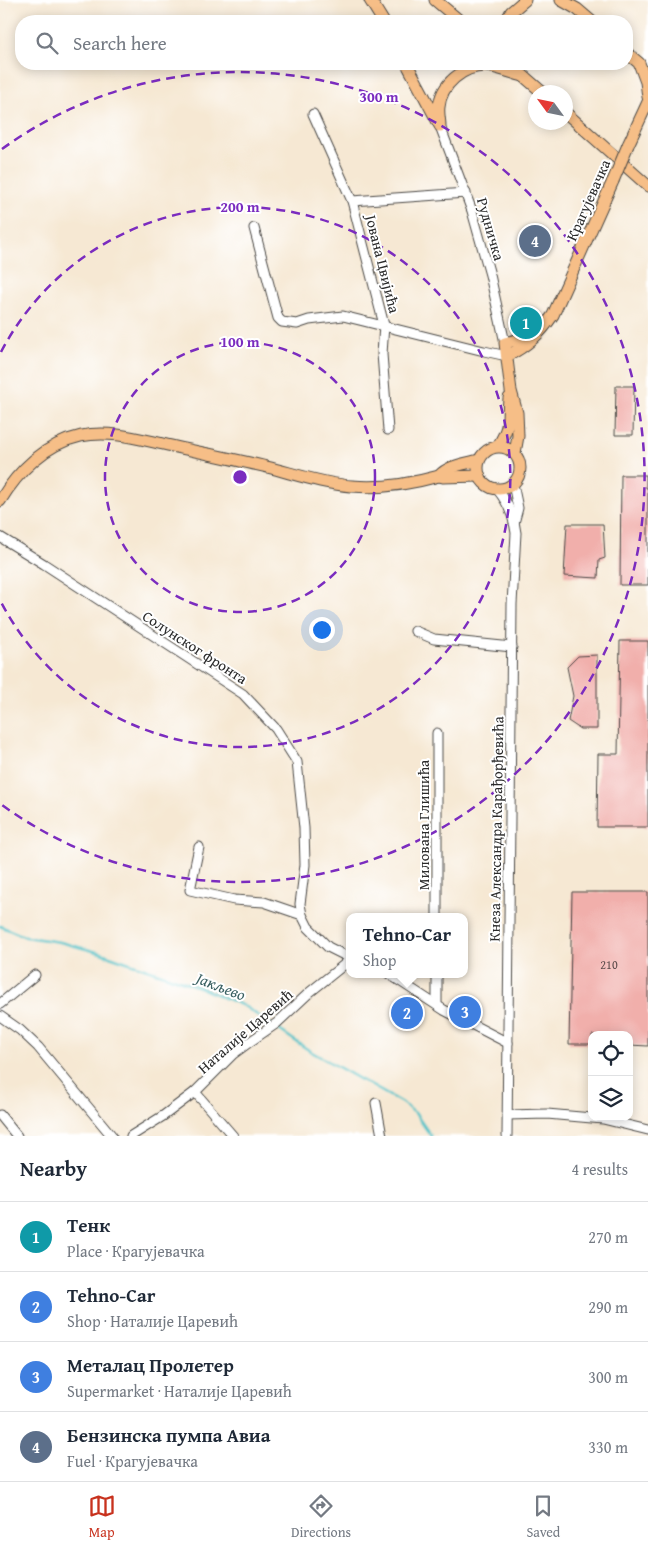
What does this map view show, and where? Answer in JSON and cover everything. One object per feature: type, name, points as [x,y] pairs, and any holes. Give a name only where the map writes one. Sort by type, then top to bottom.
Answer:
[{"type":"main road","points":[[370,0],[379,15]]},
{"type":"main road","points":[[435,0],[453,15]]},
{"type":"main road","points":[[509,15],[525,0]]},
{"type":"main road","points":[[561,0],[584,15]]},
{"type":"main road","points":[[633,57],[644,64],[648,97]]},
{"type":"main road","points":[[410,70],[440,126]]},
{"type":"main road","points":[[440,126],[439,106],[441,99],[452,80],[468,70]]},
{"type":"main road","points":[[501,70],[523,76]]},
{"type":"main road","points":[[516,70],[534,85]]},
{"type":"main road","points":[[518,70],[523,76]]},
{"type":"main road","name":"Крагујевачка","points":[[507,356],[524,348],[537,335],[557,306],[628,145],[645,113],[648,102]]},
{"type":"main road","points":[[573,119],[648,186]]},
{"type":"main road","points":[[515,454],[518,440],[518,424],[511,391],[505,343],[537,335]]},
{"type":"main road","points":[[498,446],[508,423],[511,391]]},
{"type":"main road","points":[[0,501],[26,466],[39,456],[66,440],[96,434],[129,437],[246,462],[326,482],[352,486],[394,486],[439,476],[480,476]]},
{"type":"main road","points":[[439,476],[442,472],[453,467],[479,460],[487,451],[498,446],[510,449],[519,459],[520,472],[518,479],[503,489],[486,485],[478,471],[479,460]]},
{"type":"street","name":"Јована Цвијића","points":[[313,114],[352,201],[384,325],[382,354],[388,430]]},
{"type":"street","name":"Рудничка","points":[[440,126],[466,193],[490,275],[505,343]]},
{"type":"street","points":[[352,201],[466,193]]},
{"type":"street","points":[[254,228],[278,318],[282,322],[297,324],[309,320],[343,316],[484,352],[507,356]]},
{"type":"street","name":"Кнеза Александра Карађорђевића","points":[[513,484],[518,508],[514,523]]},
{"type":"street","name":"Кнеза Александра Карађорђевића","points":[[497,489],[506,500],[516,533],[512,647],[506,1136]]},
{"type":"street","name":"Солунског фронта","points":[[0,538],[44,564],[243,694],[276,729],[298,762],[304,828],[305,865],[300,904],[302,915]]},
{"type":"street","points":[[415,632],[434,639],[512,647]]},
{"type":"street","name":"Милована Глишића","points":[[437,733],[437,913]]},
{"type":"street","points":[[198,847],[190,890],[234,900],[264,902],[302,915],[308,927],[328,947],[346,957]]},
{"type":"street","name":"Наталије Царевић","points":[[131,1136],[195,1092],[234,1054],[277,1023],[346,962]]},
{"type":"street","points":[[0,1004],[35,975]]},
{"type":"street","points":[[395,978],[461,1020],[508,1043]]},
{"type":"street","points":[[437,978],[437,1005]]},
{"type":"street","points":[[0,1016],[20,1030],[38,1047],[112,1136]]},
{"type":"street","points":[[195,1092],[233,1136]]},
{"type":"street","points":[[376,1103],[382,1136]]},
{"type":"street","points":[[507,1115],[547,1114],[603,1119],[648,1130]]},
{"type":"street","points":[[0,1115],[17,1136]]},
{"type":"building","points":[[616,386],[634,386],[633,435],[615,435]]},
{"type":"building","points":[[621,475],[646,475],[646,488],[648,488],[648,585],[620,585]]},
{"type":"building","points":[[567,524],[603,524],[605,558],[599,560],[598,578],[564,576]]},
{"type":"building","points":[[620,641],[648,641],[648,827],[597,827],[598,754],[618,754]]},
{"type":"building","points":[[597,655],[597,729],[580,729],[568,721],[573,696],[567,667],[578,656]]},
{"type":"building","points":[[572,892],[648,892],[648,1046],[633,1045],[633,1031],[588,1031],[588,1044],[569,1044]]},
{"type":"waterway","name":"Јакљево","points":[[0,926],[26,937],[60,942],[101,953],[199,987],[244,1006],[310,1051],[402,1103],[415,1113],[431,1136]]},
{"type":"place","name":"Бензинска пумпа Авиа","points":[[535,241]]},
{"type":"place","name":"Тенк","points":[[526,323]]},
{"type":"place","name":"Металац Пролетер","points":[[465,1012]]},
{"type":"place","name":"Tehno-Car","points":[[407,1013]]}]
